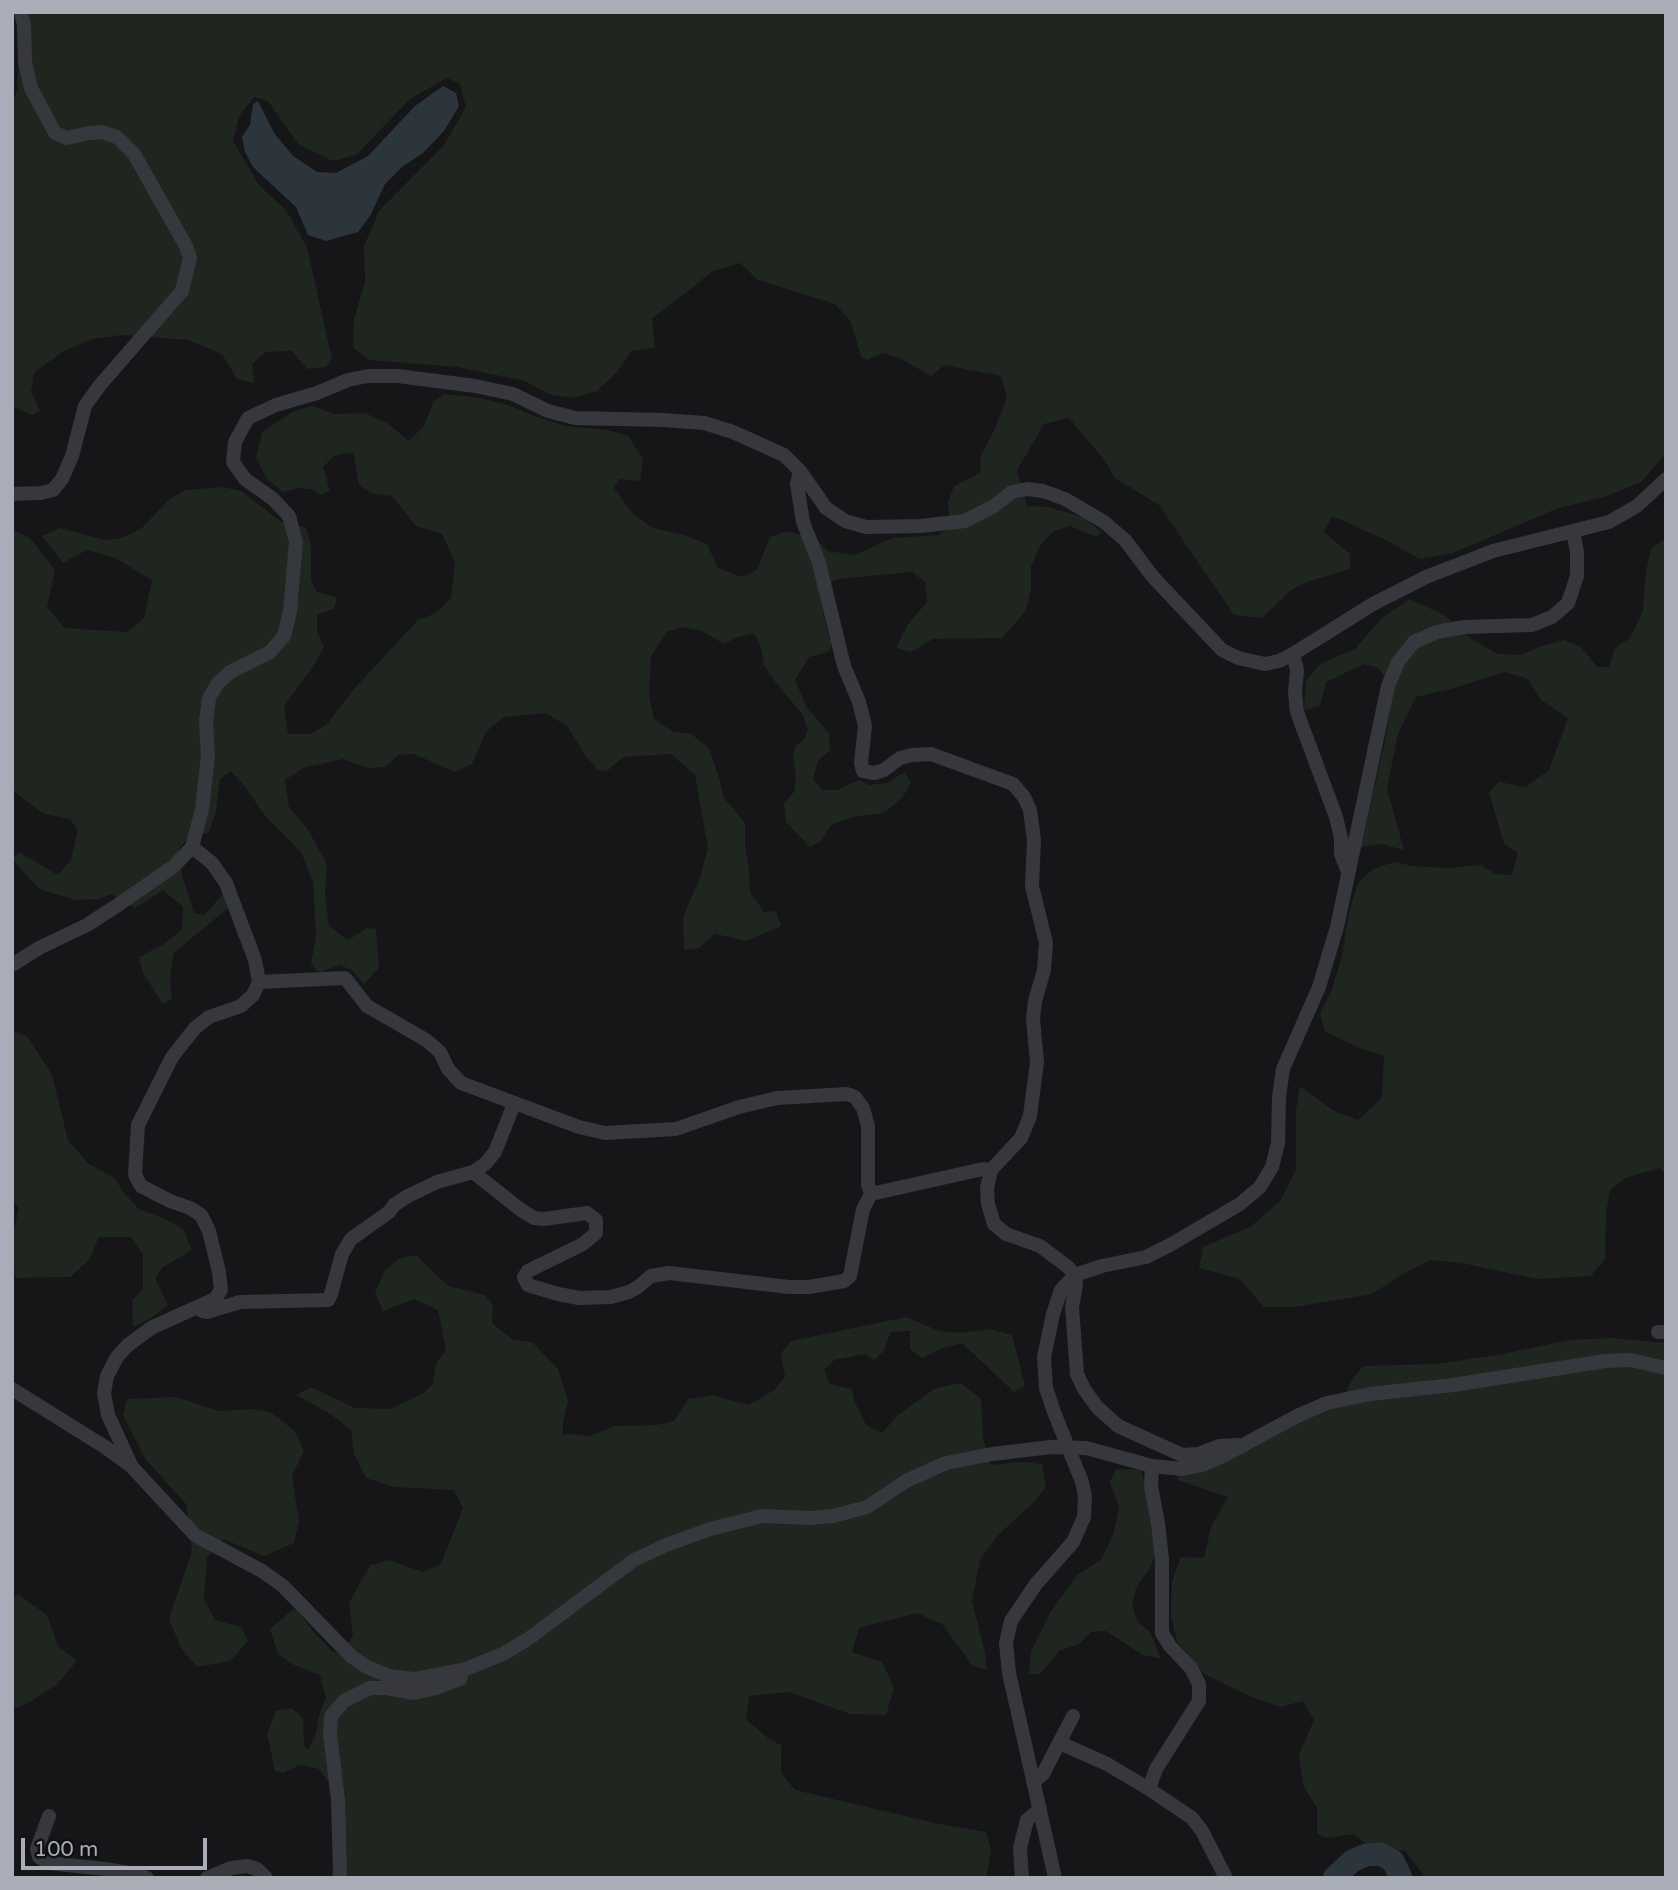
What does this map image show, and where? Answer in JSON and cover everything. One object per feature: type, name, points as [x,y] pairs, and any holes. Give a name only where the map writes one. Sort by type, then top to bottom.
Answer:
[{"type":"street","points":[[12,494],[41,493],[53,489],[62,479],[72,456],[85,406],[182,291],[190,258],[186,246],[134,154],[117,137],[102,132],[67,138],[55,133],[31,88],[25,62],[21,12]]},
{"type":"street","points":[[12,965],[39,948],[87,925],[118,905],[174,866],[192,847],[202,810],[208,756],[206,721],[209,698],[218,683],[230,672],[270,652],[284,636],[290,611],[296,542],[289,516],[273,499],[246,479],[233,462],[236,442],[248,418],[276,405],[317,393],[348,380],[368,376],[398,376],[475,386],[513,394],[548,411],[575,418],[649,419],[704,424],[733,432],[784,455],[800,471],[826,509],[845,522],[866,527],[922,526],[965,521],[995,506],[1012,492],[1027,489],[1043,491],[1065,499],[1104,522],[1125,540],[1153,577],[1222,650],[1238,658],[1265,664],[1293,654],[1373,604],[1426,577],[1493,551],[1609,522],[1637,506],[1666,478]]},
{"type":"street","points":[[800,471],[797,484],[803,522],[819,563],[844,666],[859,702],[865,726],[861,763],[863,771],[874,773],[884,770],[900,758],[931,754],[1013,784],[1030,810],[1034,840],[1032,887],[1046,943],[1044,970],[1033,1019],[1037,1062],[1030,1116],[1021,1138],[991,1170],[987,1188],[994,1224],[1006,1234],[1040,1246],[1069,1267],[1075,1275],[1072,1316],[1077,1374],[1097,1408],[1118,1426],[1182,1455],[1198,1454],[1219,1446],[1244,1445]]},
{"type":"street","points":[[1055,1878],[1009,1673],[1006,1643],[1011,1621],[1036,1584],[1073,1542],[1084,1517],[1086,1496],[1082,1482],[1046,1388],[1044,1357],[1061,1290],[1075,1275],[1146,1256],[1170,1245],[1240,1204],[1261,1187],[1272,1167],[1278,1143],[1279,1097],[1283,1069],[1320,987],[1337,928],[1388,686],[1398,662],[1414,642],[1437,632],[1464,627],[1532,625],[1552,617],[1568,603],[1577,576],[1577,552],[1573,531]]},
{"type":"street","points":[[1293,654],[1297,670],[1297,712],[1336,817],[1341,838],[1341,854],[1348,872]]},
{"type":"street","points":[[131,1466],[108,1415],[104,1393],[107,1376],[117,1357],[128,1345],[151,1328],[215,1299],[221,1290],[209,1231],[201,1215],[141,1186],[135,1175],[138,1125],[172,1057],[195,1028],[209,1017],[241,1006],[253,995],[259,982],[255,960],[226,883],[212,863],[192,847]]},
{"type":"street","points":[[259,982],[345,978],[367,1006],[426,1040],[440,1052],[448,1069],[461,1083],[579,1127],[605,1133],[676,1129],[739,1107],[777,1098],[847,1094],[855,1097],[863,1108],[868,1126],[868,1185],[872,1194]]},
{"type":"street","points":[[193,1310],[207,1312],[240,1302],[328,1300],[342,1254],[351,1239],[408,1196],[437,1182],[473,1172],[485,1164],[495,1152],[514,1104]]},
{"type":"street","points":[[473,1172],[534,1218],[587,1213],[596,1220],[596,1233],[583,1244],[528,1272],[524,1278],[528,1285],[579,1298],[611,1297],[629,1292],[651,1276],[669,1273],[789,1287],[809,1287],[844,1281],[850,1276],[863,1209],[872,1194],[983,1169],[991,1170]]},
{"type":"street","points":[[12,1389],[131,1466],[195,1535],[262,1571],[283,1586],[351,1656],[367,1667],[390,1676],[414,1679],[466,1670],[503,1654],[528,1639],[634,1560],[666,1545],[710,1529],[762,1516],[811,1518],[833,1516],[867,1507],[906,1481],[946,1463],[992,1454],[1068,1447],[1086,1448],[1152,1466],[1183,1469],[1221,1457],[1327,1403],[1370,1394],[1452,1385],[1605,1361],[1631,1360],[1666,1368]]},
{"type":"street","points":[[1149,1789],[1157,1769],[1199,1701],[1199,1684],[1191,1668],[1170,1646],[1162,1633],[1162,1559],[1151,1486],[1152,1466]]},
{"type":"street","points":[[339,1878],[339,1820],[330,1734],[331,1716],[344,1701],[370,1688],[414,1693],[460,1679],[466,1670]]},
{"type":"street","points":[[1033,1782],[1043,1774],[1073,1716]]},
{"type":"street","points":[[1060,1743],[1107,1764],[1192,1818],[1202,1831],[1226,1878]]},
{"type":"street","points":[[1022,1878],[1020,1848],[1027,1820],[1040,1810]]},
{"type":"street","points":[[50,1816],[37,1849],[39,1857],[48,1863],[130,1872],[147,1878]]},
{"type":"street","points":[[207,1878],[231,1868],[249,1872],[257,1869],[266,1878]]},
{"type":"shaded area","points":[[29,12],[1666,12],[1666,453],[1641,482],[1607,496],[1556,509],[1453,553],[1420,559],[1386,540],[1332,516],[1324,532],[1350,554],[1350,569],[1307,582],[1291,590],[1262,618],[1234,615],[1159,505],[1115,478],[1103,458],[1069,418],[1044,424],[1017,470],[1027,506],[1048,507],[1083,517],[1102,532],[1097,537],[1070,526],[1054,531],[1041,544],[1031,566],[1031,590],[1025,612],[1002,638],[933,639],[911,652],[896,648],[908,624],[927,602],[925,582],[912,572],[837,579],[819,589],[832,644],[828,652],[809,657],[795,680],[807,708],[829,733],[830,750],[818,761],[813,779],[822,790],[837,790],[859,780],[869,785],[887,783],[905,772],[911,782],[903,797],[884,813],[852,817],[831,825],[821,841],[810,847],[786,822],[784,803],[794,792],[796,777],[793,757],[795,747],[804,739],[808,730],[803,715],[764,665],[761,648],[754,633],[724,644],[702,631],[682,627],[667,632],[651,656],[649,695],[654,719],[672,731],[691,734],[708,747],[724,798],[745,823],[750,892],[764,912],[776,911],[781,926],[747,941],[715,934],[699,948],[684,950],[683,917],[700,878],[708,848],[695,775],[671,754],[623,757],[606,772],[597,769],[585,755],[567,726],[546,713],[504,717],[486,732],[472,764],[455,772],[414,754],[398,755],[386,767],[368,768],[343,759],[303,768],[285,780],[289,807],[307,828],[327,864],[325,894],[329,926],[348,940],[367,928],[376,929],[379,968],[364,984],[352,970],[340,965],[318,973],[311,964],[316,935],[313,882],[301,852],[265,816],[231,771],[220,779],[216,811],[209,833],[189,837],[179,849],[182,875],[194,913],[204,915],[224,893],[228,908],[174,953],[170,976],[172,999],[163,1004],[143,973],[139,957],[164,944],[182,929],[183,907],[163,890],[135,908],[111,894],[99,899],[75,900],[39,889],[12,859],[19,852],[58,875],[71,860],[78,830],[70,819],[44,814],[12,790],[12,529],[30,538],[55,570],[47,607],[65,628],[127,632],[144,618],[152,580],[115,558],[87,550],[63,563],[42,536],[60,528],[105,540],[122,538],[142,528],[168,500],[186,490],[223,487],[241,491],[280,521],[306,528],[311,545],[311,580],[317,592],[337,597],[334,609],[317,615],[317,632],[324,646],[316,662],[284,706],[288,734],[311,734],[327,724],[353,690],[418,620],[436,613],[451,598],[455,562],[442,534],[416,526],[392,496],[374,494],[359,485],[353,452],[334,456],[323,467],[330,491],[320,495],[311,489],[300,488],[283,492],[267,479],[256,458],[262,432],[292,412],[312,406],[335,414],[365,413],[387,423],[409,441],[424,426],[433,402],[444,394],[505,404],[566,426],[608,430],[628,436],[643,459],[640,481],[620,479],[614,488],[633,514],[653,528],[707,544],[718,568],[742,577],[757,570],[770,537],[787,531],[817,540],[828,551],[855,555],[892,538],[938,535],[950,528],[948,502],[954,486],[980,473],[981,455],[1007,398],[1001,376],[945,365],[931,376],[900,358],[882,353],[867,360],[861,357],[851,322],[835,304],[758,280],[740,263],[713,271],[652,319],[655,348],[631,351],[618,371],[597,391],[572,398],[549,394],[525,381],[457,367],[370,360],[353,348],[354,319],[365,282],[364,246],[379,211],[444,145],[466,107],[460,84],[447,78],[410,99],[356,155],[333,161],[298,144],[268,101],[254,97],[239,116],[233,141],[259,185],[286,210],[307,247],[332,359],[326,367],[307,369],[292,351],[265,352],[252,364],[254,383],[237,379],[222,354],[188,340],[122,335],[92,339],[62,352],[34,373],[31,392],[40,411],[31,415],[12,406],[12,101],[17,91],[19,45],[30,32]]},
{"type":"shaded area","points":[[443,86],[456,93],[459,106],[444,131],[423,153],[402,167],[385,184],[370,216],[358,232],[326,241],[308,235],[296,207],[253,167],[245,152],[242,137],[250,125],[253,104],[258,101],[274,133],[293,156],[317,172],[336,173],[368,156],[415,106]]},
{"type":"shaded area","points":[[1666,538],[1666,1174],[1660,1168],[1625,1178],[1610,1190],[1606,1213],[1605,1259],[1591,1276],[1537,1279],[1462,1263],[1430,1260],[1372,1294],[1294,1307],[1264,1307],[1240,1279],[1199,1268],[1203,1247],[1250,1227],[1280,1201],[1296,1170],[1296,1110],[1300,1086],[1334,1111],[1358,1120],[1382,1098],[1384,1056],[1325,1032],[1320,1013],[1331,992],[1342,956],[1348,916],[1358,883],[1373,869],[1394,862],[1449,868],[1480,865],[1496,874],[1512,875],[1518,853],[1504,844],[1489,792],[1499,782],[1526,787],[1549,770],[1568,718],[1541,700],[1528,679],[1505,672],[1416,697],[1398,734],[1387,789],[1404,850],[1382,844],[1361,847],[1393,693],[1379,668],[1364,664],[1326,682],[1320,706],[1304,710],[1306,681],[1320,664],[1355,649],[1382,618],[1410,599],[1444,615],[1472,639],[1497,654],[1520,655],[1564,640],[1581,647],[1597,667],[1609,667],[1615,648],[1630,638],[1643,611],[1651,549]]},
{"type":"shaded area","points":[[12,1030],[28,1037],[52,1075],[68,1140],[89,1164],[115,1178],[123,1192],[139,1209],[183,1229],[192,1250],[163,1267],[155,1278],[168,1305],[133,1327],[132,1300],[143,1290],[143,1255],[131,1237],[99,1237],[89,1260],[70,1277],[15,1278],[12,1241],[19,1207],[12,1201]]},
{"type":"shaded area","points":[[416,1255],[448,1286],[485,1295],[493,1305],[492,1323],[513,1340],[532,1342],[558,1369],[568,1401],[563,1435],[589,1436],[615,1426],[656,1425],[674,1421],[688,1399],[714,1395],[749,1405],[774,1390],[785,1377],[781,1353],[791,1341],[906,1317],[939,1331],[961,1333],[990,1329],[1012,1335],[1025,1386],[1014,1392],[962,1343],[942,1348],[922,1358],[910,1349],[910,1331],[891,1332],[883,1352],[874,1360],[865,1354],[834,1360],[824,1370],[830,1384],[852,1389],[854,1400],[866,1425],[882,1433],[898,1415],[936,1388],[961,1383],[981,1399],[983,1438],[991,1465],[1020,1462],[1042,1464],[1046,1487],[1032,1504],[997,1536],[980,1560],[972,1601],[987,1670],[972,1665],[942,1624],[917,1613],[859,1628],[852,1652],[882,1662],[894,1688],[886,1715],[850,1714],[789,1692],[749,1696],[746,1719],[769,1739],[781,1745],[781,1773],[795,1790],[939,1824],[986,1832],[991,1850],[986,1878],[343,1878],[344,1808],[329,1783],[319,1769],[299,1765],[284,1773],[275,1771],[267,1733],[276,1711],[292,1708],[303,1718],[304,1746],[309,1749],[326,1698],[320,1675],[294,1665],[278,1654],[270,1629],[292,1610],[298,1611],[332,1651],[341,1654],[353,1636],[349,1603],[370,1565],[389,1560],[423,1572],[441,1564],[463,1508],[454,1490],[394,1487],[366,1478],[354,1454],[351,1430],[329,1413],[296,1395],[311,1387],[355,1408],[390,1409],[422,1394],[433,1384],[436,1364],[446,1350],[438,1310],[414,1299],[383,1311],[375,1292],[385,1270],[400,1258]]},
{"type":"shaded area","points":[[1611,1338],[1666,1343],[1666,1878],[1424,1878],[1405,1851],[1368,1845],[1354,1834],[1327,1838],[1317,1834],[1317,1808],[1303,1785],[1299,1755],[1314,1720],[1303,1701],[1280,1707],[1247,1695],[1204,1674],[1177,1641],[1171,1616],[1172,1582],[1181,1557],[1204,1558],[1211,1527],[1228,1497],[1178,1480],[1177,1473],[1341,1406],[1350,1383],[1363,1366],[1436,1364],[1569,1340]]},
{"type":"shaded area","points":[[176,1397],[219,1411],[252,1409],[270,1412],[295,1431],[304,1451],[292,1476],[299,1521],[294,1543],[264,1556],[223,1539],[207,1558],[204,1599],[215,1620],[241,1627],[248,1641],[230,1661],[197,1667],[181,1648],[169,1619],[192,1551],[186,1504],[146,1460],[123,1415],[127,1399]]},
{"type":"shaded area","points":[[1116,1469],[1141,1470],[1155,1523],[1157,1551],[1150,1568],[1136,1588],[1132,1605],[1137,1621],[1151,1633],[1161,1659],[1143,1655],[1106,1631],[1091,1632],[1079,1644],[1059,1651],[1040,1674],[1029,1674],[1031,1651],[1050,1613],[1077,1575],[1101,1560],[1114,1532],[1119,1507],[1110,1482]]},
{"type":"shaded area","points":[[19,1595],[47,1615],[58,1646],[77,1661],[56,1685],[25,1705],[12,1709],[12,1597]]},
{"type":"waterway","points":[[1334,1878],[1352,1861],[1366,1855],[1380,1854],[1393,1861],[1401,1878]]}]
